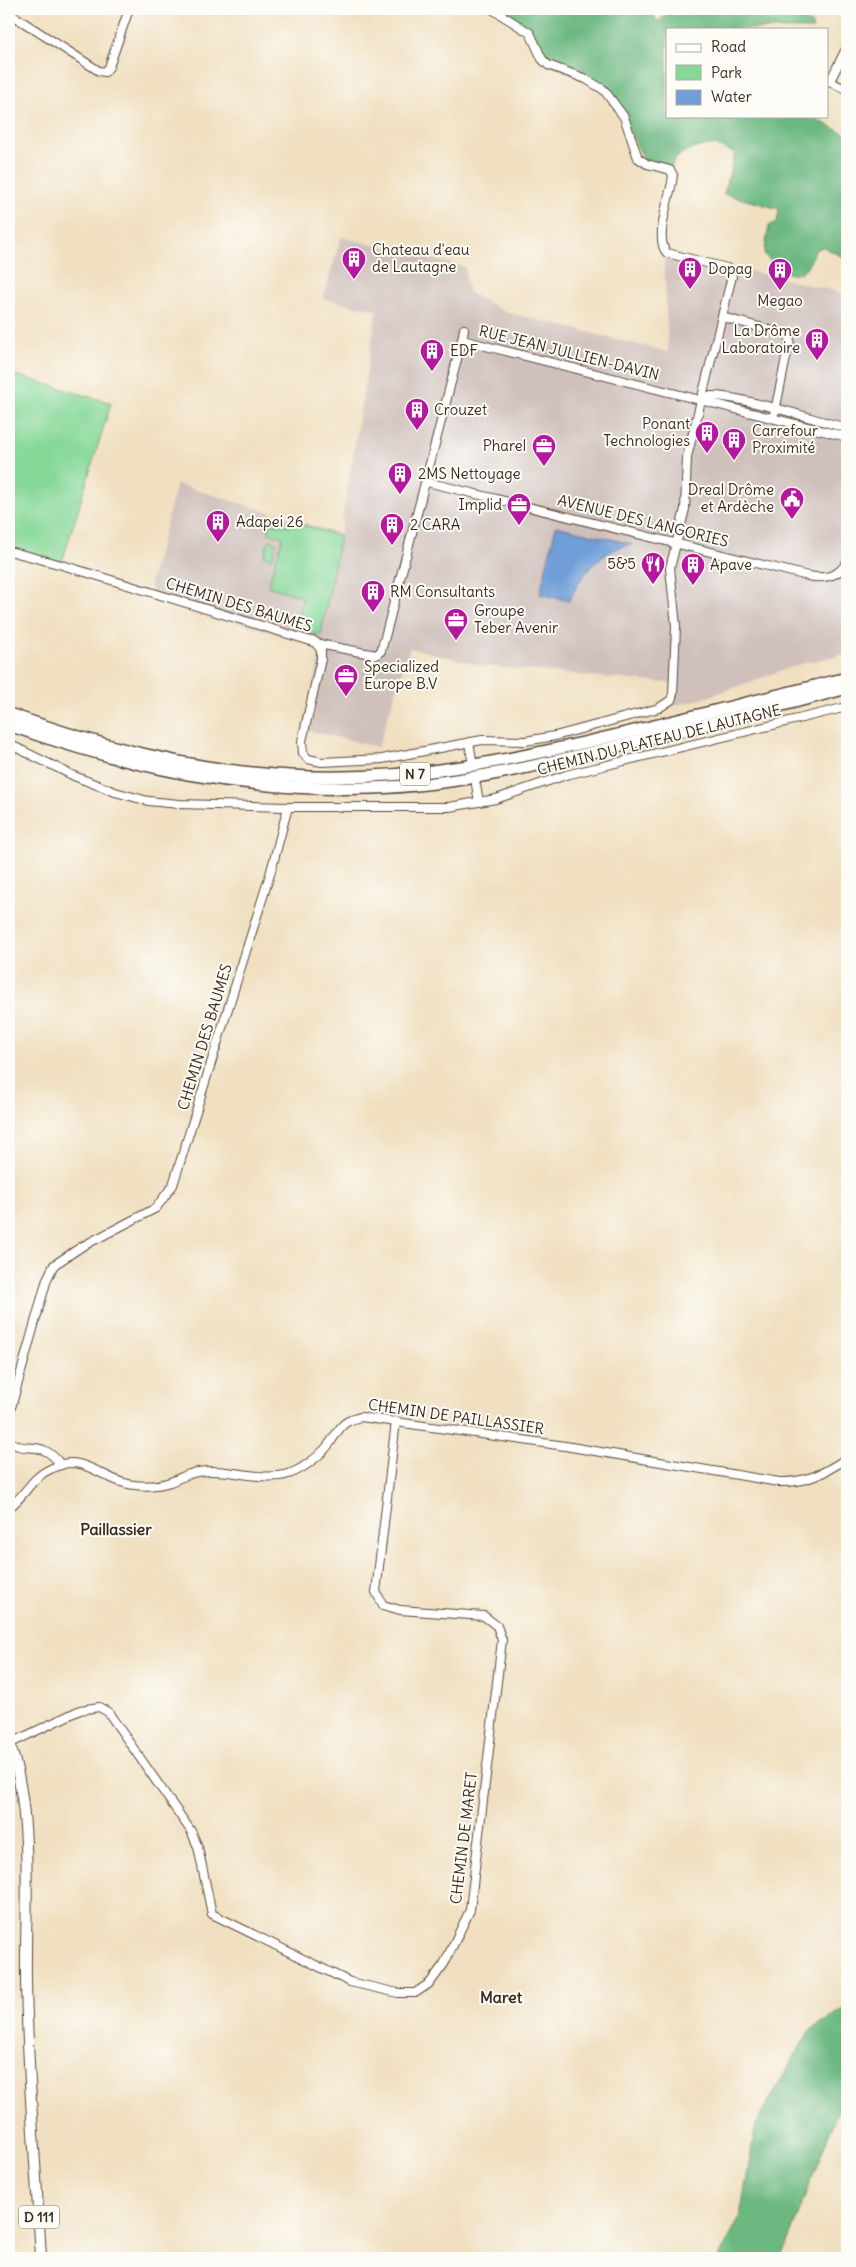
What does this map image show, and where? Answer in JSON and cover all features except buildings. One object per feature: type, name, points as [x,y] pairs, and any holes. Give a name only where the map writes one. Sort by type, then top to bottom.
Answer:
[{"type":"highway","name":"N 7","points":[[9,714],[117,749],[195,766],[288,776],[375,777],[431,772],[494,763],[847,678]]},
{"type":"highway","name":"N 7","points":[[9,725],[110,758],[188,775],[287,787],[374,788],[449,781],[523,768],[847,688]]},
{"type":"main road","name":"D 111","points":[[9,1744],[15,1761],[22,1809],[26,1876],[27,2010],[41,2258]]},
{"type":"street","points":[[9,14],[98,71],[105,72],[129,9]]},
{"type":"street","name":"CHEMIN DU PLATEAU DE LAUTAGNE","points":[[469,742],[482,740],[525,741],[555,736],[665,706],[673,694],[676,626],[670,568],[686,509],[687,457],[731,279],[729,270],[668,253],[664,249],[662,232],[672,182],[670,170],[647,164],[638,158],[624,116],[604,90],[586,78],[548,65],[542,59],[530,33],[492,9]]},
{"type":"street","points":[[847,48],[829,80],[847,90]]},
{"type":"street","points":[[722,317],[789,335],[790,341],[779,383],[781,390],[773,418]]},
{"type":"street","points":[[462,340],[464,329]]},
{"type":"street","name":"RUE JEAN JULLIEN-DAVIN","points":[[314,641],[373,655],[381,651],[427,482],[462,340],[701,399]]},
{"type":"street","points":[[701,399],[708,396],[728,398],[847,428]]},
{"type":"street","points":[[701,399],[847,437]]},
{"type":"street","name":"AVENUE DES LANGORIES","points":[[427,482],[821,578],[832,576],[842,570],[847,562]]},
{"type":"street","name":"CHEMIN DES BAUMES","points":[[9,551],[62,564],[314,641],[321,650],[321,659],[302,741],[303,753],[308,759],[322,762],[382,759],[469,742]]},
{"type":"street","name":"CHEMIN DU PLATEAU DE LAUTAGNE","points":[[479,802],[496,799],[566,775],[847,707]]},
{"type":"street","points":[[469,742],[472,759]]},
{"type":"street","points":[[9,744],[74,776],[115,792],[148,801],[179,804],[448,806],[479,802],[476,785]]},
{"type":"street","name":"CHEMIN DES BAUMES","points":[[9,1415],[47,1279],[54,1265],[81,1247],[156,1208],[173,1186],[271,871],[288,806]]},
{"type":"street","name":"CHEMIN DE PAILLASSIER","points":[[61,1464],[80,1464],[122,1483],[145,1486],[169,1482],[198,1472],[271,1477],[287,1475],[319,1455],[326,1448],[338,1428],[345,1422],[354,1418],[371,1417],[602,1452],[779,1482],[806,1480],[824,1473],[847,1458]]},
{"type":"street","name":"CHEMIN DE MARET","points":[[9,1744],[80,1710],[99,1707],[108,1712],[191,1831],[198,1846],[212,1914],[350,1982],[398,1993],[415,1993],[430,1983],[444,1964],[470,1910],[502,1640],[497,1626],[484,1616],[400,1610],[383,1605],[376,1592],[396,1421]]},
{"type":"street","points":[[9,1441],[14,1445],[38,1446],[49,1451],[61,1464],[30,1482],[9,1508]]},
{"type":"shaded area","points":[[341,237],[465,267],[468,292],[505,312],[668,352],[664,258],[667,255],[739,275],[745,270],[847,294],[847,654],[803,663],[702,699],[668,707],[673,702],[677,684],[484,666],[410,648],[378,747],[302,729],[320,657],[318,649],[311,643],[159,599],[149,586],[177,484],[340,534],[377,310],[323,299]]},
{"type":"green space","points":[[497,9],[650,9],[658,22],[672,9],[775,9],[787,16],[811,23],[813,28],[666,28],[666,118],[814,118],[847,135],[847,259],[823,247],[815,250],[805,269],[799,273],[793,274],[779,268],[764,254],[769,226],[777,222],[779,209],[724,194],[735,153],[712,145],[694,148],[682,154],[677,157],[672,167],[645,161],[610,93],[553,65],[535,37]]},
{"type":"green space","points":[[9,373],[111,403],[62,562],[9,548]]},
{"type":"green space","points":[[289,521],[340,536],[321,635],[294,630],[303,597],[268,586],[283,537],[269,533],[270,523],[288,525]]},
{"type":"green space","points":[[269,540],[277,543],[272,559],[264,556]]},
{"type":"green space","points":[[847,2007],[847,2093],[838,2111],[784,2251],[780,2258],[719,2258],[740,2216],[756,2124],[809,2031]]},
{"type":"water","points":[[556,526],[632,544],[611,552],[594,564],[586,572],[569,601],[540,594]]},
{"type":"place","name":"Chateau d'eau de Lautagne","points":[[354,280]]},
{"type":"place","name":"Dopag","points":[[690,290]]},
{"type":"place","name":"Megao","points":[[780,291]]},
{"type":"place","name":"La Drôme Laboratoire","points":[[817,361]]},
{"type":"place","name":"EDF","points":[[432,372]]},
{"type":"place","name":"Crouzet","points":[[417,431]]},
{"type":"place","name":"Ponant Technologies","points":[[707,454]]},
{"type":"place","name":"Carrefour Proximité","points":[[734,461]]},
{"type":"place","name":"Pharel","points":[[544,467]]},
{"type":"place","name":"2MS Nettoyage","points":[[400,495]]},
{"type":"place","name":"Dreal Drôme et Ardèche","points":[[792,520]]},
{"type":"place","name":"Implid","points":[[519,526]]},
{"type":"place","name":"Adapei 26","points":[[218,543]]},
{"type":"place","name":"2 CARA","points":[[392,546]]},
{"type":"place","name":"5&5","points":[[653,585]]},
{"type":"place","name":"Apave","points":[[693,586]]},
{"type":"place","name":"RM Consultants","points":[[373,613]]},
{"type":"place","name":"Groupe Teber Avenir","points":[[456,641]]},
{"type":"place","name":"Specialized Europe B.V","points":[[346,697]]},
{"type":"district","name":"Paillassier","points":[[116,1529]]},
{"type":"district","name":"Maret","points":[[501,1997]]}]
